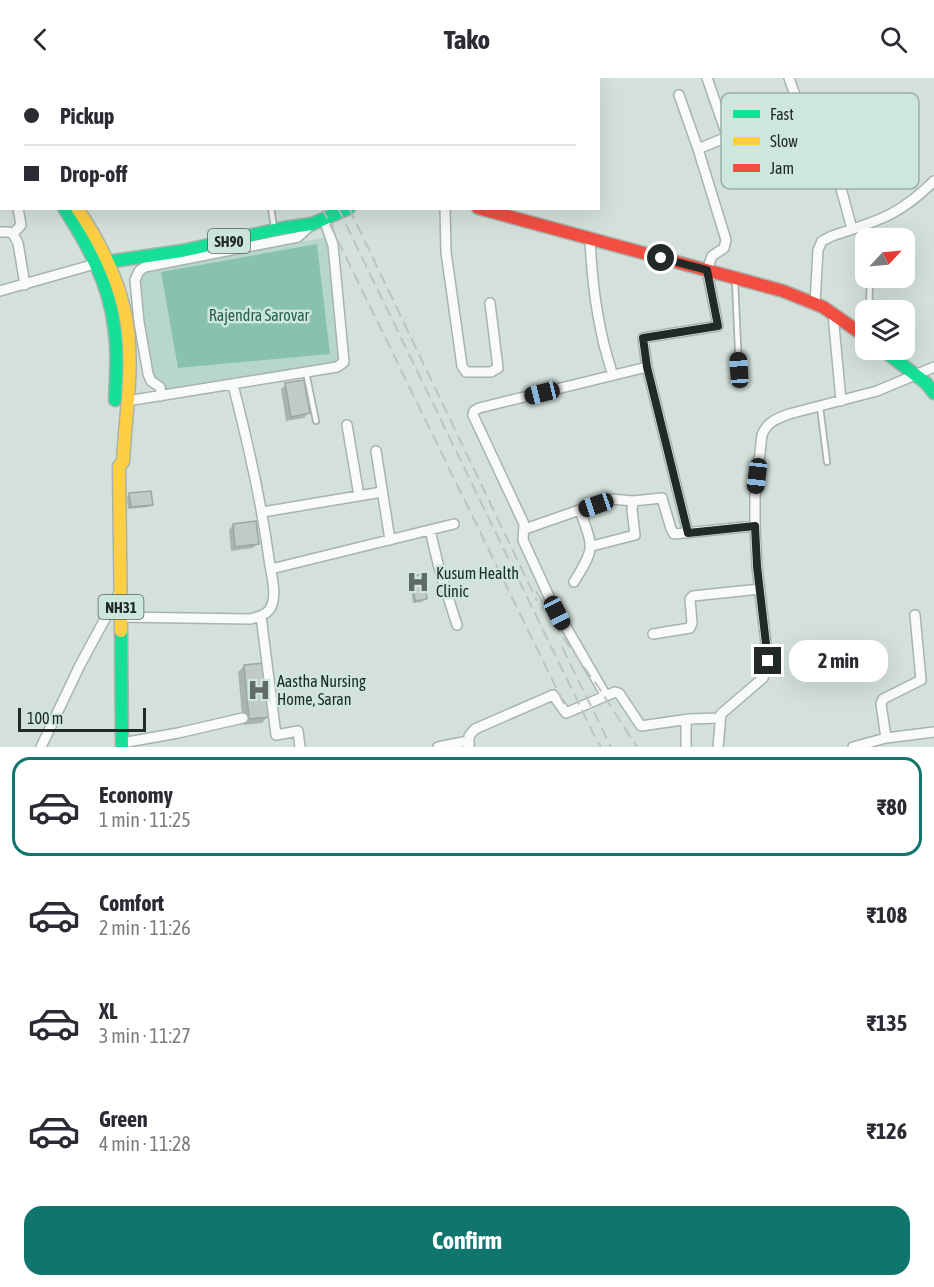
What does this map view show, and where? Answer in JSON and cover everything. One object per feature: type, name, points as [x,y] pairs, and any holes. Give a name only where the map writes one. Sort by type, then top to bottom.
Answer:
[{"type":"main road","name":"NH31","points":[[65,210],[116,285],[128,332],[123,462],[119,466],[122,745]]},
{"type":"main road","name":"NH31","points":[[78,210],[85,220],[100,263],[114,319],[116,354],[114,462],[119,466]]},
{"type":"main road","name":"SH90","points":[[100,263],[182,251],[312,224],[344,210]]},
{"type":"main road","points":[[486,210],[783,291],[815,304],[855,329]]},
{"type":"main road","points":[[896,360],[934,393]]},
{"type":"street","points":[[707,78],[721,117]]},
{"type":"street","points":[[789,78],[794,93]]},
{"type":"street","points":[[679,95],[726,240],[724,248],[711,258],[707,270],[718,326],[643,338],[647,367],[688,533]]},
{"type":"street","points":[[698,149],[721,140]]},
{"type":"street","points":[[815,304],[820,244],[826,238],[894,214],[934,181]]},
{"type":"street","points":[[841,189],[852,229]]},
{"type":"street","points":[[13,234],[21,225],[18,210]]},
{"type":"street","points":[[445,210],[449,274],[462,366],[466,372],[491,372],[498,368],[490,303]]},
{"type":"street","points":[[126,401],[337,367],[344,362],[333,245],[324,219]]},
{"type":"street","points":[[161,396],[160,387],[151,381],[148,374],[142,340],[135,280],[139,271],[145,267],[298,237],[312,224]]},
{"type":"street","points":[[0,232],[13,234]]},
{"type":"street","points":[[13,234],[18,243],[25,285]]},
{"type":"street","points":[[590,239],[596,310],[611,369]]},
{"type":"street","points":[[0,291],[100,263]]},
{"type":"street","points":[[833,314],[841,401]]},
{"type":"street","points":[[606,696],[551,601],[523,540],[524,524],[473,420],[474,411],[647,367]]},
{"type":"street","points":[[718,747],[721,714],[730,704],[755,686],[766,671],[768,661],[760,589],[754,496],[765,426],[776,419],[890,387],[934,368]]},
{"type":"street","points":[[121,617],[250,619],[261,616],[270,608],[273,598],[271,569],[263,512],[251,453],[233,385]]},
{"type":"street","points":[[348,425],[359,496]]},
{"type":"street","points":[[376,451],[390,540]]},
{"type":"street","points":[[263,512],[382,492]]},
{"type":"street","points":[[525,529],[612,500],[633,501],[662,498],[673,533],[755,526]]},
{"type":"street","points":[[592,546],[635,535],[633,501]]},
{"type":"street","points":[[574,582],[592,546],[580,510]]},
{"type":"street","points":[[271,569],[453,524]]},
{"type":"street","points":[[430,530],[457,626]]},
{"type":"street","points":[[653,634],[690,628],[692,623],[690,599],[693,596],[760,589]]},
{"type":"street","points":[[41,747],[80,665],[120,590]]},
{"type":"street","points":[[886,738],[881,701],[921,680],[915,615]]},
{"type":"street","points":[[261,616],[276,735],[298,731],[300,747]]},
{"type":"street","points":[[438,747],[468,744],[469,736],[476,729],[553,695],[566,713],[615,692],[619,693],[641,726],[693,718],[720,718]]},
{"type":"street","points":[[122,745],[243,718]]},
{"type":"street","points":[[686,747],[686,723],[689,719]]},
{"type":"street","points":[[853,747],[886,738],[934,732]]},
{"type":"lane","points":[[271,210],[275,230]]},
{"type":"lane","points":[[735,278],[739,370]]},
{"type":"lane","points":[[306,372],[316,421]]},
{"type":"lane","points":[[820,407],[827,462]]},
{"type":"green space","name":"Rajendra Sarovar","points":[[330,237],[345,366],[155,397],[136,283],[143,269]]},
{"type":"shaded area","name":"Rajendra Sarovar","points":[[317,244],[330,354],[178,368],[161,272]]},
{"type":"building","points":[[304,380],[310,413],[291,417],[285,383]]},
{"type":"building","points":[[151,491],[153,505],[131,507],[129,493]]},
{"type":"building","points":[[256,521],[259,544],[235,547],[233,524]]},
{"type":"building","points":[[423,574],[427,599],[415,601],[412,576]]},
{"type":"building","points":[[265,663],[270,717],[249,719],[244,665]]},
{"type":"railway","points":[[323,210],[566,708]]},
{"type":"railway","points":[[339,210],[601,747]]},
{"type":"railway","points":[[350,210],[537,601]]},
{"type":"railway","points":[[536,591],[562,636],[637,747]]},
{"type":"railway","points":[[562,647],[611,747]]},
{"type":"traffic: fast","points":[[65,210],[96,264],[107,294],[116,345],[115,400]]},
{"type":"traffic: fast","points":[[106,262],[182,251],[283,228],[312,224],[344,210]]},
{"type":"traffic: fast","points":[[896,360],[926,383],[934,393]]},
{"type":"traffic: fast","points":[[121,631],[122,747]]},
{"type":"traffic: slow","points":[[78,210],[110,267],[121,299],[128,332],[130,364],[128,397],[123,462],[119,466],[121,631]]},
{"type":"traffic: jam","points":[[485,210],[783,291],[823,307],[855,329]]},
{"type":"place","name":"Kusum Health Clinic","points":[[418,582]]},
{"type":"place","name":"Aastha Nursing Home, Saran","points":[[259,690]]},
{"type":"route","points":[[661,258],[707,270],[718,326],[643,338],[647,367],[688,533],[755,526],[757,566],[768,661]]}]
